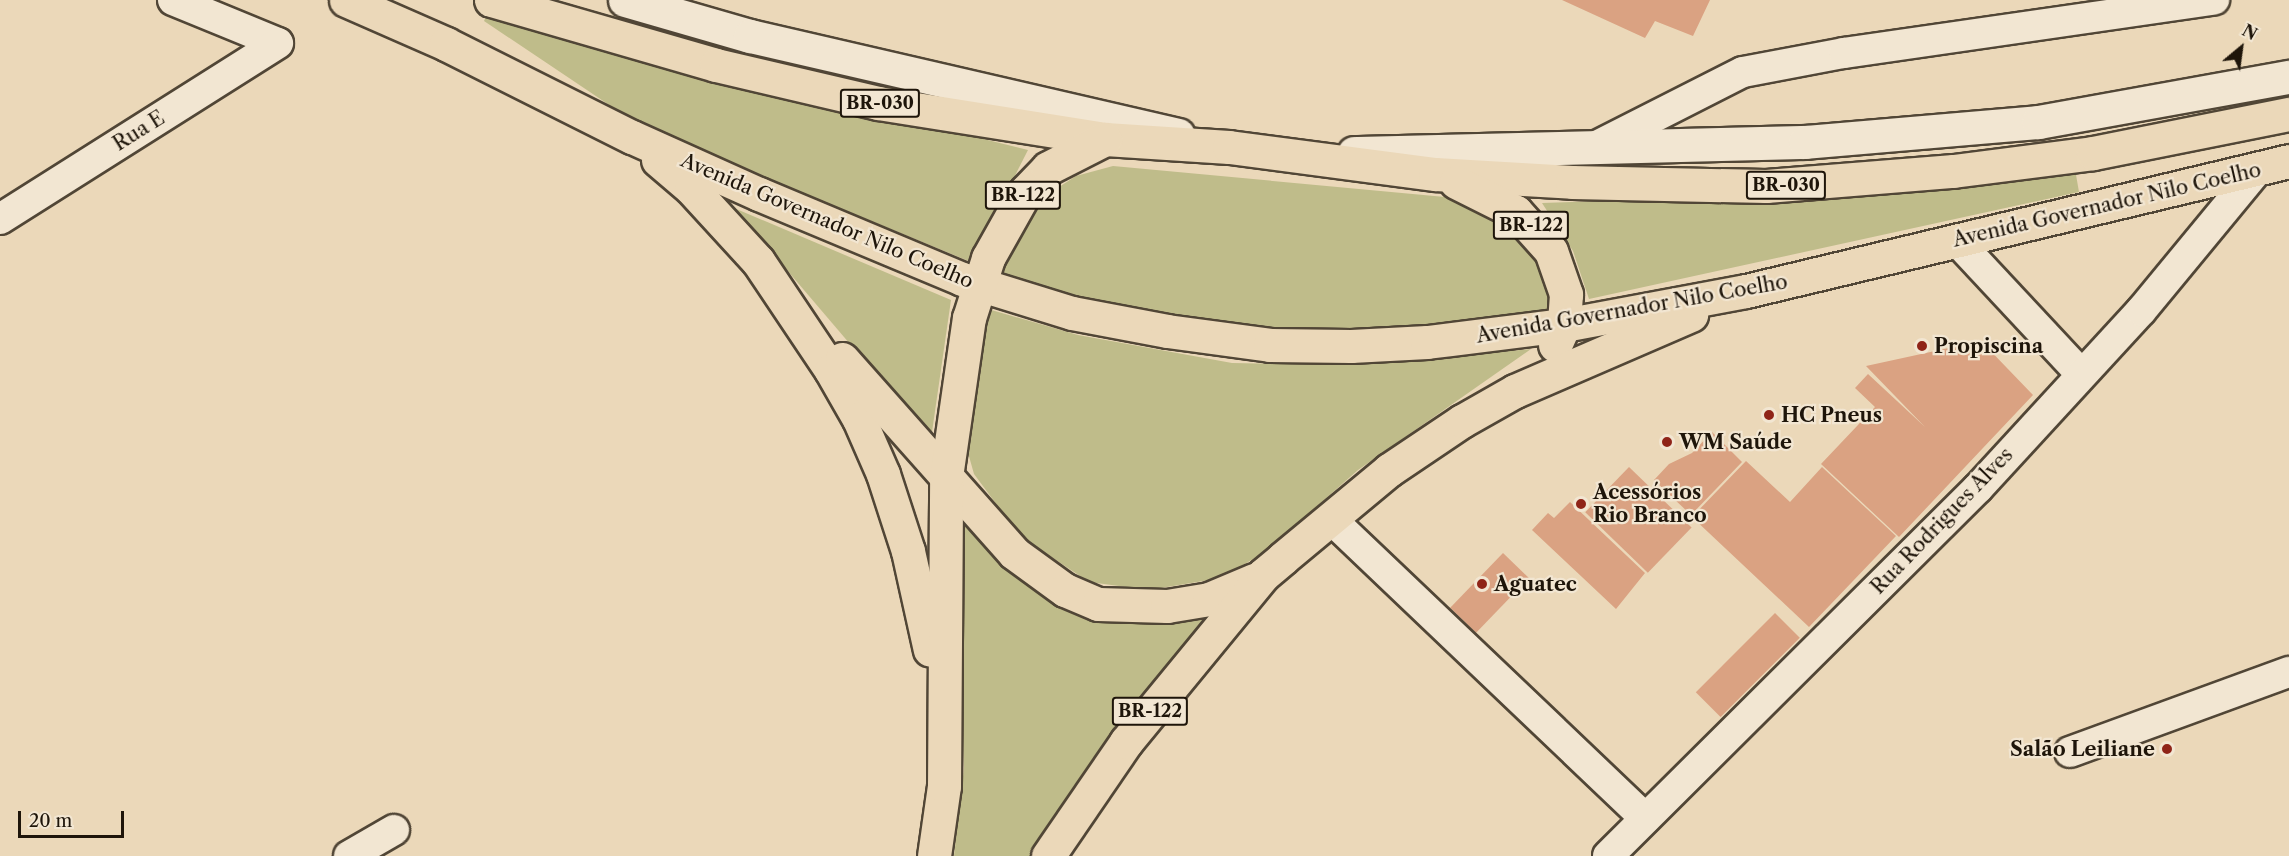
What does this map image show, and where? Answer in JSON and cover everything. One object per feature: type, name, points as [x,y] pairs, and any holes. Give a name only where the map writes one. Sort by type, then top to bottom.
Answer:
[{"type":"main road","name":"Avenida Governador Nilo Coelho","points":[[346,0],[446,44],[632,137],[854,236],[978,285],[1072,313],[1167,331],[1270,345],[1351,346],[1427,342],[1564,325],[1746,291],[2289,161]]},
{"type":"main road","name":"BR-030","points":[[490,0],[716,65],[878,103],[1105,139],[1229,147],[1435,174],[1623,186],[1766,186],[1953,171],[2093,153],[2289,114]]},
{"type":"main road","name":"BR-030","points":[[625,0],[750,36],[1229,147]]},
{"type":"main road","name":"BR-030","points":[[1279,154],[1805,142],[2038,122],[2289,77]]},
{"type":"main road","points":[[632,137],[691,188],[1014,553],[1038,573],[1098,604],[1178,604],[1237,589],[1263,575]]},
{"type":"main road","name":"BR-122","points":[[934,856],[944,786],[946,477],[959,369],[978,285],[1004,226],[1025,192],[1048,168],[1105,139]]},
{"type":"main road","name":"BR-122","points":[[1048,856],[1126,742],[1263,575],[1425,444],[1515,391],[1550,353],[1564,325],[1566,294],[1551,251],[1536,230],[1495,199],[1435,174]]},
{"type":"main road","points":[[758,261],[831,370],[859,419],[883,474],[908,551],[944,723]]},
{"type":"main road","points":[[1515,391],[1746,291]]},
{"type":"street","name":"Rua E","points":[[0,219],[278,43],[173,0]]},
{"type":"street","points":[[1592,148],[1743,72],[1856,51],[2214,0]]},
{"type":"street","name":"Rua Rodrigues Alves","points":[[1608,856],[1978,488],[2141,311],[2258,169]]},
{"type":"street","points":[[1957,241],[2081,374]]},
{"type":"street","points":[[1331,519],[1645,818]]},
{"type":"street","points":[[2070,752],[2289,672]]},
{"type":"street","points":[[349,856],[394,830]]},
{"type":"shaded area","points":[[488,12],[781,89],[1028,150],[971,262],[642,127],[484,21]]},
{"type":"shaded area","points":[[1113,166],[1445,197],[1499,217],[1540,259],[1554,315],[1402,333],[1280,335],[1085,307],[992,280],[1014,234],[1039,200],[1076,176]]},
{"type":"shaded area","points":[[2075,169],[2079,192],[1589,299],[1573,251],[1542,203],[1867,192]]},
{"type":"shaded area","points":[[734,208],[951,300],[931,439]]},
{"type":"shaded area","points":[[988,309],[1078,335],[1232,363],[1358,365],[1531,349],[1358,470],[1265,552],[1221,578],[1149,590],[1089,582],[1020,536],[974,474],[963,435]]},
{"type":"shaded area","points":[[957,513],[1062,603],[1109,623],[1166,621],[1217,610],[1034,856],[954,856],[964,768]]},
{"type":"building","points":[[1562,0],[1710,0],[1693,36],[1655,21],[1645,38]]},
{"type":"building","points":[[1981,341],[2033,395],[1899,537],[1821,464],[1875,407],[1855,388],[1868,374],[1925,427],[1866,366]]},
{"type":"building","points":[[1712,432],[1742,462],[1691,515],[1654,480],[1669,464],[1692,453]]},
{"type":"building","points":[[1746,461],[1790,502],[1822,467],[1896,536],[1809,627],[1692,517]]},
{"type":"building","points":[[1629,467],[1692,527],[1648,573],[1585,512]]},
{"type":"building","points":[[1570,502],[1645,573],[1616,609],[1532,530],[1548,513],[1554,518]]},
{"type":"building","points":[[1503,553],[1529,578],[1476,633],[1450,608]]},
{"type":"building","points":[[1775,613],[1800,638],[1721,717],[1696,692]]},
{"type":"place","name":"Propiscina","points":[[1922,346]]},
{"type":"place","name":"HC Pneus","points":[[1769,415]]},
{"type":"place","name":"WM Saúde","points":[[1667,442]]},
{"type":"place","name":"Acessórios Rio Branco","points":[[1581,504]]},
{"type":"place","name":"Aguatec","points":[[1482,584]]},
{"type":"place","name":"Salão Leiliane","points":[[2167,749]]}]
